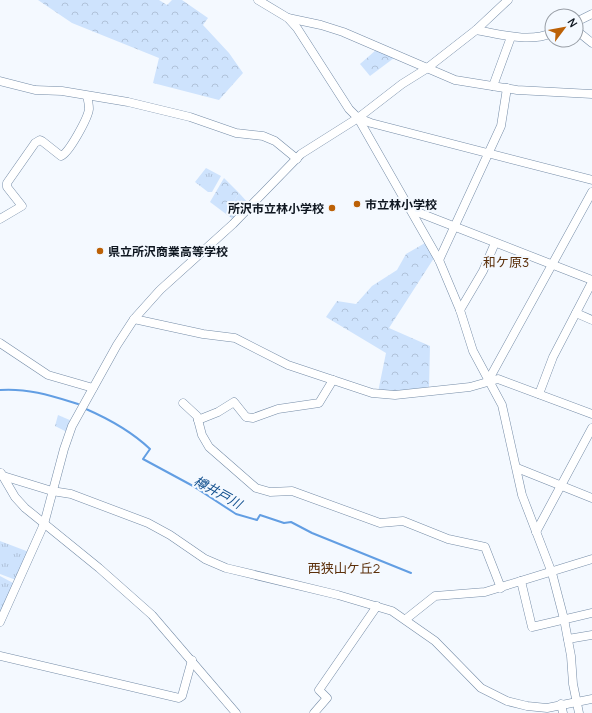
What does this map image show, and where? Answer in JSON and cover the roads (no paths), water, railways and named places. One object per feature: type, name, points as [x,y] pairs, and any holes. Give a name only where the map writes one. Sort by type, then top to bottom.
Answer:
[{"type":"street","points":[[258,0],[288,18],[321,25],[343,32],[426,69],[455,80],[541,93],[591,91]]},
{"type":"street","points":[[0,622],[44,524],[64,449],[72,426],[134,319],[160,290],[233,224],[296,159],[358,118],[402,84],[426,69],[476,30],[508,0]]},
{"type":"street","points":[[288,18],[349,109],[358,118],[412,210],[439,260],[460,310],[473,351],[502,405],[522,495],[552,573],[564,619],[579,713]]},
{"type":"street","points":[[476,30],[511,37],[544,37]]},
{"type":"street","points":[[584,36],[592,43]]},
{"type":"street","points":[[493,86],[511,37]]},
{"type":"street","points":[[0,81],[28,89],[62,91],[128,102],[190,117],[236,133],[263,136],[275,141],[296,159]]},
{"type":"street","points":[[439,260],[482,168],[487,153],[501,126],[504,114],[506,88]]},
{"type":"street","points":[[0,219],[22,206],[7,187],[7,183],[36,142],[42,141],[61,156],[67,153],[82,127],[89,110],[87,96]]},
{"type":"street","points":[[358,118],[371,123],[592,180]]},
{"type":"street","points":[[488,381],[592,192]]},
{"type":"street","points":[[412,210],[592,281],[553,357],[538,394]]},
{"type":"street","points":[[460,310],[483,271],[495,242]]},
{"type":"street","points":[[576,313],[592,320]]},
{"type":"street","points":[[134,319],[203,334],[235,338],[288,365],[372,393],[395,396],[470,387],[498,379],[592,414]]},
{"type":"street","points":[[0,343],[48,375],[93,388]]},
{"type":"street","points":[[198,420],[218,412],[234,402],[246,417],[253,418],[278,409],[319,403],[333,380]]},
{"type":"street","points":[[183,403],[197,416],[202,435],[209,447],[256,488],[270,492],[292,492],[380,523],[403,521],[448,539],[485,547],[501,588]]},
{"type":"street","points":[[536,532],[592,428]]},
{"type":"street","points":[[517,468],[592,498]]},
{"type":"street","points":[[1,474],[52,491],[71,494],[148,523],[170,535],[205,559],[226,568],[392,611],[435,641],[471,680],[493,695],[507,701],[527,706],[547,708],[592,699]]},
{"type":"street","points":[[1,474],[15,497],[44,524],[135,598],[152,615],[236,713]]},
{"type":"street","points":[[406,620],[434,596],[485,592],[552,573],[592,559]]},
{"type":"street","points":[[522,581],[532,627],[592,613]]},
{"type":"street","points":[[314,713],[327,698],[319,690],[376,606]]},
{"type":"street","points":[[568,639],[592,635]]},
{"type":"street","points":[[0,656],[178,698],[182,696],[192,660]]},
{"type":"street","points":[[561,704],[564,713]]},
{"type":"waterway","name":"樽井戸川","points":[[0,390],[30,391],[78,404]]},
{"type":"waterway","name":"樽井戸川","points":[[86,409],[120,426],[150,449],[143,459],[193,486],[236,514],[257,520],[260,515],[284,523],[291,522],[312,533],[411,573]]},
{"type":"place","name":"市立林小学校","points":[[357,204]]},
{"type":"place","name":"所沢市立林小学校","points":[[332,208]]},
{"type":"place","name":"県立所沢商業高等学校","points":[[100,251]]},
{"type":"district","name":"和ケ原3","points":[[506,262]]},
{"type":"district","name":"西狭山ケ丘2","points":[[344,568]]}]
